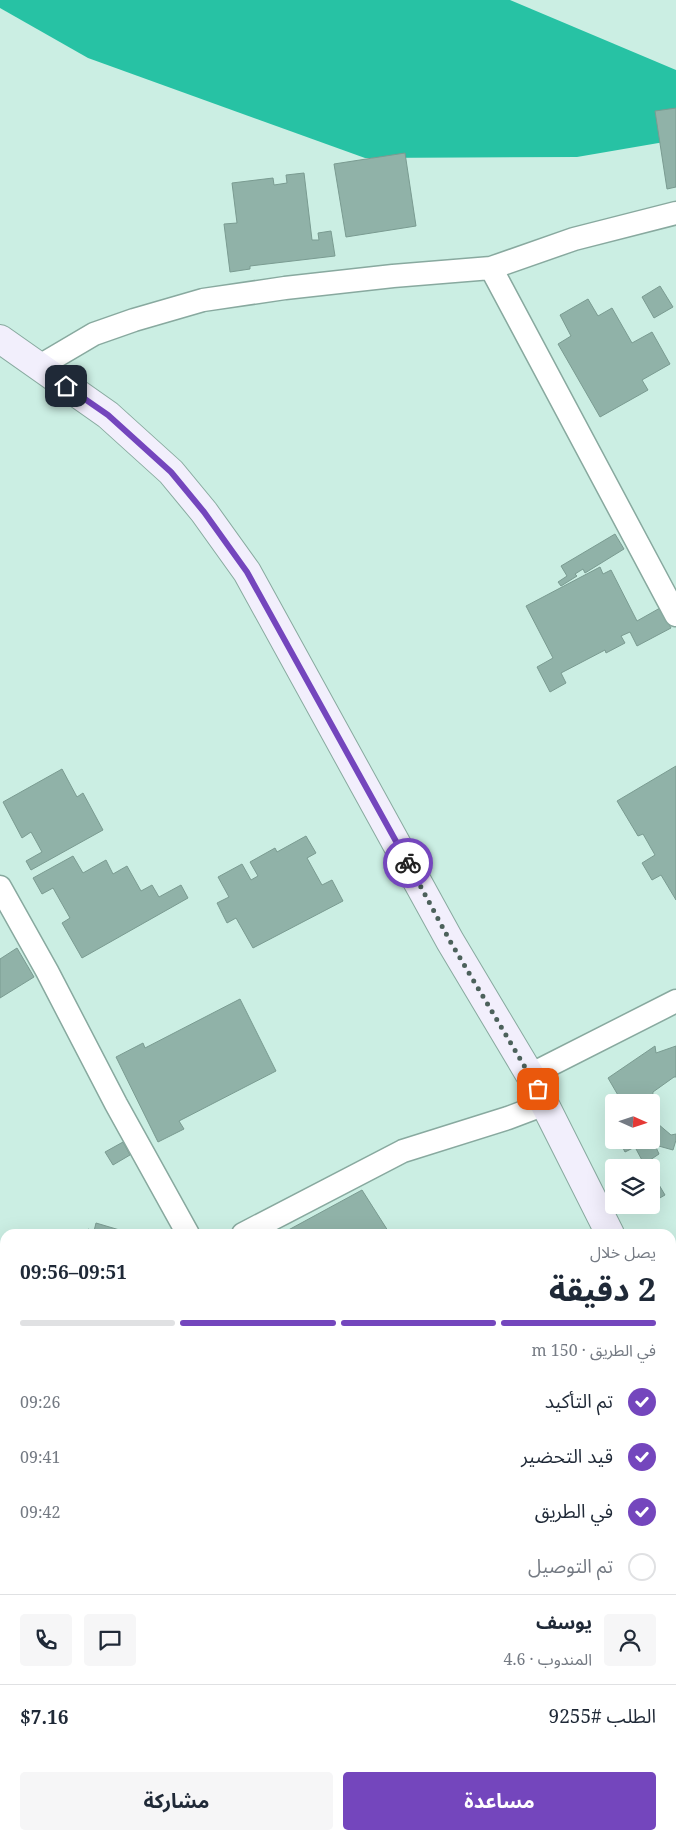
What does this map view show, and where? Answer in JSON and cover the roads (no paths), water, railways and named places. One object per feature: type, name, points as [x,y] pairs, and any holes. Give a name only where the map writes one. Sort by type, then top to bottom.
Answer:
[{"type":"main road","points":[[0,339],[38,368],[108,415],[171,472],[204,512],[247,572],[450,941],[530,1075],[608,1229]]},
{"type":"street","points":[[38,368],[94,334],[203,300],[314,285],[491,268],[574,239],[676,213]]},
{"type":"street","points":[[491,268],[676,615]]},
{"type":"street","points":[[0,887],[185,1229]]},
{"type":"street","points":[[530,1075],[676,1001]]},
{"type":"street","points":[[253,1229],[403,1151],[508,1118],[545,1104]]}]
